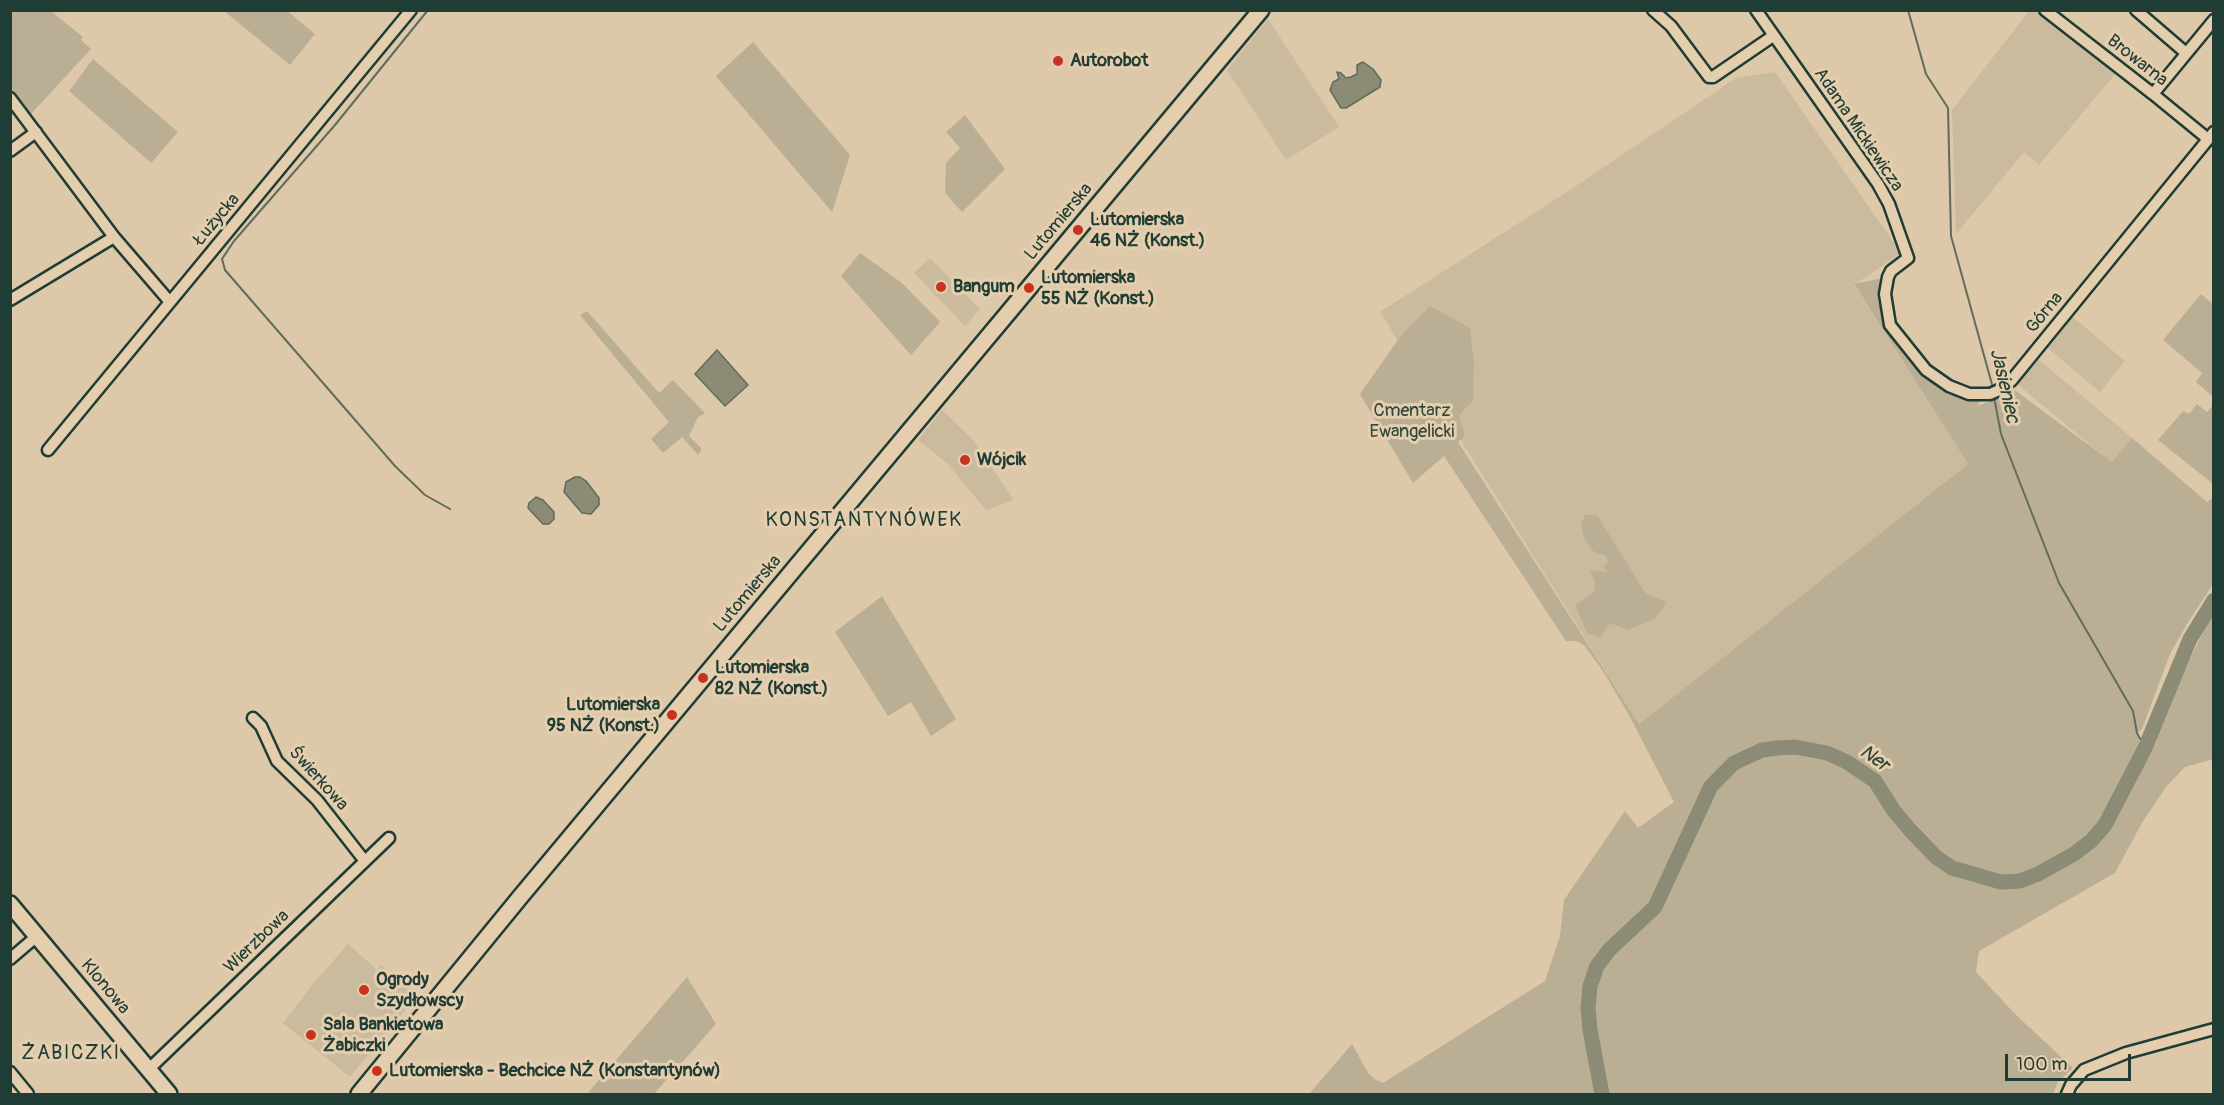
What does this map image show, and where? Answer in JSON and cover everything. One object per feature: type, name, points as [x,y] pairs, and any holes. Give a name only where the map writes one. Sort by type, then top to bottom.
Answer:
[{"type":"main road","name":"Lutomierska","points":[[359,1095],[521,896],[1261,10]]},
{"type":"main road","name":"Klonowa","points":[[10,904],[169,1095]]},
{"type":"street","name":"Łużycka","points":[[48,450],[411,10]]},
{"type":"street","points":[[1653,10],[1671,26],[1709,77],[1713,77],[1773,36]]},
{"type":"street","name":"Adama Mickiewicza","points":[[1756,10],[1878,184],[1889,204],[1908,258],[1891,271]]},
{"type":"street","name":"Browarna","points":[[2045,10],[2211,136]]},
{"type":"street","points":[[2136,10],[2187,53]]},
{"type":"street","points":[[2153,94],[2214,20]]},
{"type":"street","points":[[10,98],[114,237],[170,302]]},
{"type":"street","points":[[10,151],[36,132]]},
{"type":"street","name":"Górna","points":[[1891,271],[1885,294],[1890,325],[1926,370],[1949,386],[1969,394],[1994,392],[2011,381],[2211,136]]},
{"type":"street","points":[[10,300],[114,237]]},
{"type":"street","name":"Świerkowa","points":[[253,718],[261,726],[277,761],[317,800],[364,860]]},
{"type":"street","name":"Wierzbowa","points":[[148,1070],[389,838]]},
{"type":"street","points":[[10,959],[37,936]]},
{"type":"street","points":[[2067,1095],[2071,1085],[2084,1070],[2126,1053],[2214,1029]]},
{"type":"street","points":[[10,1072],[28,1093]]},
{"type":"shaded area","points":[[2029,11],[2035,11],[2116,73],[2039,165],[2024,152],[1956,234],[1952,110]]},
{"type":"shaded area","points":[[1268,19],[1339,127],[1286,160],[1227,70]]},
{"type":"shaded area","points":[[1363,62],[1373,69],[1381,80],[1380,87],[1346,108],[1341,108],[1330,90],[1333,82],[1339,79],[1337,72],[1346,78],[1351,77],[1357,74],[1357,65]]},
{"type":"shaded area","points":[[1775,72],[1901,253],[1854,285],[1968,464],[1639,724],[1380,312],[1567,192],[1736,78]]},
{"type":"shaded area","name":"Bangum","points":[[930,258],[980,309],[965,326],[914,273]]},
{"type":"shaded area","points":[[2073,317],[2125,361],[2100,392],[2048,348]]},
{"type":"shaded area","points":[[717,350],[748,385],[725,406],[695,374]]},
{"type":"shaded area","points":[[2037,358],[2132,438],[2112,463],[2016,383]]},
{"type":"shaded area","name":"Wójcik","points":[[942,410],[973,440],[1014,500],[986,510],[947,463],[918,440]]},
{"type":"shaded area","points":[[575,477],[586,481],[599,498],[599,505],[591,514],[582,513],[564,492],[566,482]]},
{"type":"shaded area","points":[[536,497],[543,500],[554,512],[554,519],[549,524],[543,524],[528,508],[529,503]]},
{"type":"shaded area","points":[[348,944],[377,970],[381,965],[417,996],[350,1077],[283,1023]]},
{"type":"green space","points":[[10,11],[51,11],[83,37],[81,40],[91,49],[29,116],[11,92]]},
{"type":"green space","points":[[224,11],[287,11],[315,34],[290,65]]},
{"type":"green space","points":[[753,42],[850,155],[832,212],[716,76]]},
{"type":"green space","points":[[93,59],[178,132],[151,163],[69,91]]},
{"type":"green space","points":[[965,115],[1005,169],[962,212],[945,193],[946,163],[960,148],[946,132]]},
{"type":"green space","points":[[860,253],[902,283],[940,322],[911,355],[841,276]]},
{"type":"green space","name":"Cmentarz Ewangelicki","points":[[1888,277],[1890,325],[1926,370],[1949,386],[1983,395],[1977,406],[1988,402],[2009,386],[2112,462],[2132,438],[2207,502],[2213,498],[2213,584],[2170,654],[2142,729],[2137,733],[2144,761],[2213,612],[2213,759],[2185,767],[2166,787],[2143,821],[2115,873],[1979,951],[1976,972],[2015,1014],[2073,1068],[2058,1082],[2053,1094],[1309,1094],[1352,1044],[1368,1073],[1383,1083],[1545,981],[1560,936],[1564,900],[1625,811],[1638,828],[1674,802],[1630,717],[1603,671],[1584,645],[1576,641],[1566,641],[1444,456],[1413,483],[1360,394],[1400,337],[1430,306],[1470,328],[1474,363],[1473,400],[1459,416],[1465,436],[1458,442],[1639,724],[1968,464],[1854,284]]},
{"type":"green space","points":[[2201,294],[2213,304],[2213,397],[2196,382],[2202,373],[2163,340]]},
{"type":"green space","points":[[587,311],[659,393],[673,380],[705,413],[698,417],[689,436],[702,449],[698,455],[682,437],[663,453],[651,439],[669,422],[580,315]]},
{"type":"green space","points":[[2197,404],[2207,412],[2213,405],[2213,484],[2158,440],[2183,411],[2189,414]]},
{"type":"green space","points":[[1585,515],[1597,515],[1646,594],[1667,602],[1654,619],[1628,630],[1610,623],[1600,638],[1587,633],[1575,605],[1594,592],[1595,582],[1590,570],[1607,572],[1603,567],[1608,562],[1606,556],[1594,552],[1584,538],[1581,524]]},
{"type":"green space","points":[[882,596],[956,719],[931,736],[911,702],[888,716],[835,632]]},
{"type":"green space","points":[[687,977],[716,1024],[654,1094],[587,1094]]},
{"type":"waterway","points":[[428,10],[335,125],[234,241],[222,259],[225,270],[395,466],[425,495],[450,509]]},
{"type":"waterway","name":"Jasieniec","points":[[1908,10],[1926,74],[1948,108],[1951,236],[1993,388]]},
{"type":"waterway","name":"Jasieniec","points":[[1994,397],[2001,434],[2059,583],[2133,711],[2137,733],[2145,748]]},
{"type":"waterway","name":"Ner","points":[[1602,1094],[1588,1008],[1590,986],[1597,966],[1609,950],[1655,907],[1711,786],[1734,763],[1762,750],[1778,748],[1795,747],[1827,753],[1847,762],[1875,781],[1894,811],[1910,830],[1936,857],[1952,868],[2001,882],[2020,881],[2074,854],[2091,841],[2105,825],[2145,748],[2190,639],[2214,600]]},
{"type":"place","name":"Autorobot","points":[[1058,61]]},
{"type":"place","name":"Lutomierska 46 NŻ (Konst.)","points":[[1078,230]]},
{"type":"place","name":"Bangum","points":[[941,287]]},
{"type":"place","name":"Lutomierska 55 NŻ (Konst.)","points":[[1029,288]]},
{"type":"place","name":"Wójcik","points":[[965,460]]},
{"type":"place","name":"Lutomierska 82 NŻ (Konst.)","points":[[703,678]]},
{"type":"place","name":"Lutomierska 95 NŻ (Konst.)","points":[[672,715]]},
{"type":"place","name":"Ogrody Szydłowscy","points":[[364,990]]},
{"type":"place","name":"Sala Bankietowa Żabiczki","points":[[311,1035]]},
{"type":"place","name":"Lutomierska - Bechcice NŻ (Konstantynów)","points":[[377,1071]]},
{"type":"district","name":"KONSTANTYNÓWEK","points":[[864,521]]},
{"type":"district","name":"ŻABICZKI","points":[[71,1054]]}]
